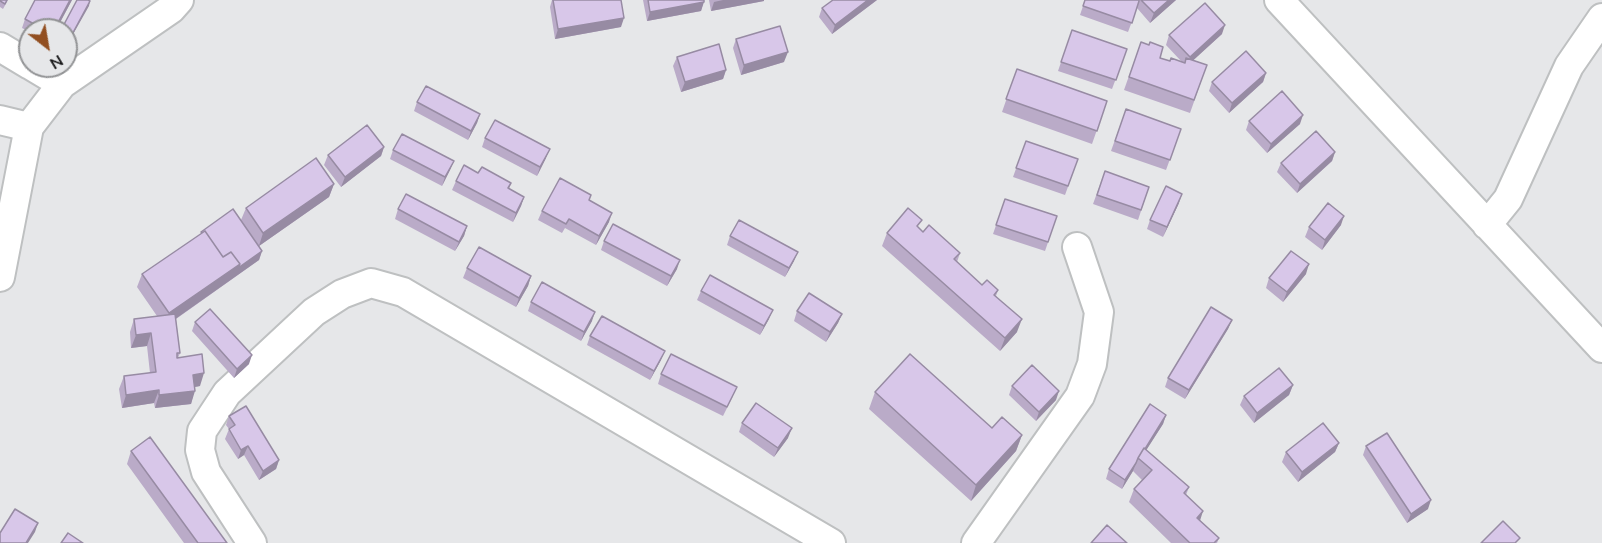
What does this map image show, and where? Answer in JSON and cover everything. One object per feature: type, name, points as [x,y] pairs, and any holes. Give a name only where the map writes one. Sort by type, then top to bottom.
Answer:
[{"type":"street","points":[[0,277],[29,127],[62,84],[171,9],[179,0]]},
{"type":"street","points":[[1279,0],[1602,348]]},
{"type":"street","points":[[1487,225],[1508,199],[1569,66],[1602,18]]},
{"type":"street","points":[[0,47],[18,57]]},
{"type":"street","points":[[52,78],[62,84]]},
{"type":"street","points":[[0,120],[29,127]]},
{"type":"street","points":[[976,543],[1080,396],[1092,364],[1099,312],[1077,248]]},
{"type":"street","points":[[252,543],[206,472],[200,450],[202,432],[227,393],[314,312],[342,294],[371,283],[403,292],[831,543]]},
{"type":"building","points":[[35,0],[70,0],[60,18],[26,18]]},
{"type":"building","points":[[77,0],[90,1],[78,23],[78,18],[67,18]]},
{"type":"building","points":[[553,0],[621,0],[624,18],[558,29]]},
{"type":"building","points":[[648,0],[704,0],[704,2],[650,12]]},
{"type":"building","points":[[833,0],[868,0],[835,25],[822,8]]},
{"type":"building","points":[[1085,0],[1139,1],[1132,23],[1083,6]]},
{"type":"building","points":[[1141,0],[1169,0],[1154,13]]},
{"type":"building","points":[[1205,3],[1225,25],[1190,57],[1169,35]]},
{"type":"building","points":[[780,26],[788,52],[744,65],[736,39]]},
{"type":"building","points":[[1072,30],[1127,49],[1116,80],[1061,62]]},
{"type":"building","points":[[1141,42],[1149,45],[1150,42],[1163,47],[1160,58],[1170,61],[1171,58],[1185,63],[1186,58],[1207,65],[1194,100],[1129,77]]},
{"type":"building","points":[[719,44],[726,70],[685,82],[677,57]]},
{"type":"building","points":[[1246,51],[1266,73],[1232,103],[1212,82]]},
{"type":"building","points":[[1017,69],[1107,101],[1097,131],[1006,99]]},
{"type":"building","points":[[426,86],[480,114],[471,131],[417,102]]},
{"type":"building","points":[[1282,91],[1303,115],[1271,144],[1249,121]]},
{"type":"building","points":[[1126,109],[1181,129],[1170,160],[1115,141]]},
{"type":"building","points":[[495,120],[550,149],[540,167],[485,138]]},
{"type":"building","points":[[367,125],[384,147],[345,177],[328,155]]},
{"type":"building","points":[[1316,131],[1335,152],[1300,184],[1281,163]]},
{"type":"building","points":[[402,134],[454,161],[445,177],[393,150]]},
{"type":"building","points":[[1026,141],[1078,159],[1068,186],[1016,168]]},
{"type":"building","points":[[316,158],[334,184],[263,233],[246,208]]},
{"type":"building","points":[[464,165],[478,173],[482,167],[511,183],[508,188],[524,197],[516,213],[456,181]]},
{"type":"building","points":[[1105,171],[1149,187],[1141,210],[1097,195]]},
{"type":"building","points":[[560,178],[591,195],[589,200],[612,213],[599,236],[569,219],[566,224],[542,211]]},
{"type":"building","points":[[1166,186],[1182,194],[1167,227],[1150,220]]},
{"type":"building","points":[[406,194],[467,226],[459,242],[398,209]]},
{"type":"building","points":[[1005,199],[1057,216],[1048,242],[996,225]]},
{"type":"building","points":[[1328,203],[1344,216],[1325,240],[1309,227]]},
{"type":"building","points":[[908,208],[922,220],[917,226],[923,232],[929,225],[960,253],[954,259],[982,285],[987,280],[998,290],[994,295],[1022,319],[1005,338],[887,233]]},
{"type":"building","points":[[233,209],[262,251],[238,268],[240,264],[231,252],[223,257],[205,231],[201,232]]},
{"type":"building","points":[[739,220],[798,252],[789,268],[730,236]]},
{"type":"building","points":[[613,224],[680,260],[671,276],[604,241]]},
{"type":"building","points":[[205,231],[223,257],[231,252],[240,264],[169,313],[142,274]]},
{"type":"building","points":[[479,247],[531,276],[519,298],[467,268]]},
{"type":"building","points":[[1291,251],[1309,264],[1287,292],[1269,278]]},
{"type":"building","points":[[710,275],[773,310],[764,326],[701,291]]},
{"type":"building","points":[[542,282],[595,312],[584,332],[531,302]]},
{"type":"building","points":[[809,293],[842,314],[830,332],[797,311]]},
{"type":"building","points":[[1211,307],[1232,320],[1189,390],[1168,378]]},
{"type":"building","points":[[210,309],[252,355],[237,369],[195,322]]},
{"type":"building","points":[[175,314],[180,353],[177,353],[177,358],[202,354],[204,373],[193,375],[195,391],[159,395],[159,390],[126,395],[124,376],[156,372],[151,333],[136,335],[134,319]]},
{"type":"building","points":[[602,316],[665,351],[654,371],[590,336]]},
{"type":"building","points":[[671,354],[737,387],[727,407],[661,374]]},
{"type":"building","points":[[910,354],[992,428],[1002,417],[1022,435],[976,485],[875,392]]},
{"type":"building","points":[[1032,365],[1059,391],[1039,412],[1012,386]]},
{"type":"building","points":[[1279,368],[1293,385],[1257,413],[1244,396]]},
{"type":"building","points":[[756,403],[792,428],[778,448],[742,423]]},
{"type":"building","points":[[1150,404],[1166,415],[1125,480],[1109,469]]},
{"type":"building","points":[[246,406],[279,460],[263,471],[248,446],[241,450],[229,429],[235,425],[229,416]]},
{"type":"building","points":[[1323,423],[1339,443],[1302,472],[1286,452]]},
{"type":"building","points":[[1387,433],[1431,500],[1411,514],[1366,446]]},
{"type":"building","points":[[150,437],[227,543],[198,543],[131,451]]},
{"type":"building","points":[[1144,448],[1189,487],[1184,493],[1203,511],[1197,518],[1219,538],[1214,543],[1190,543],[1134,489],[1152,470],[1138,458]]},
{"type":"building","points":[[15,509],[38,523],[26,543],[0,543],[0,533]]},
{"type":"building","points":[[1503,521],[1520,538],[1515,543],[1481,543]]},
{"type":"building","points":[[1107,525],[1127,543],[1091,543]]},
{"type":"building","points":[[68,533],[83,543],[61,543]]}]
